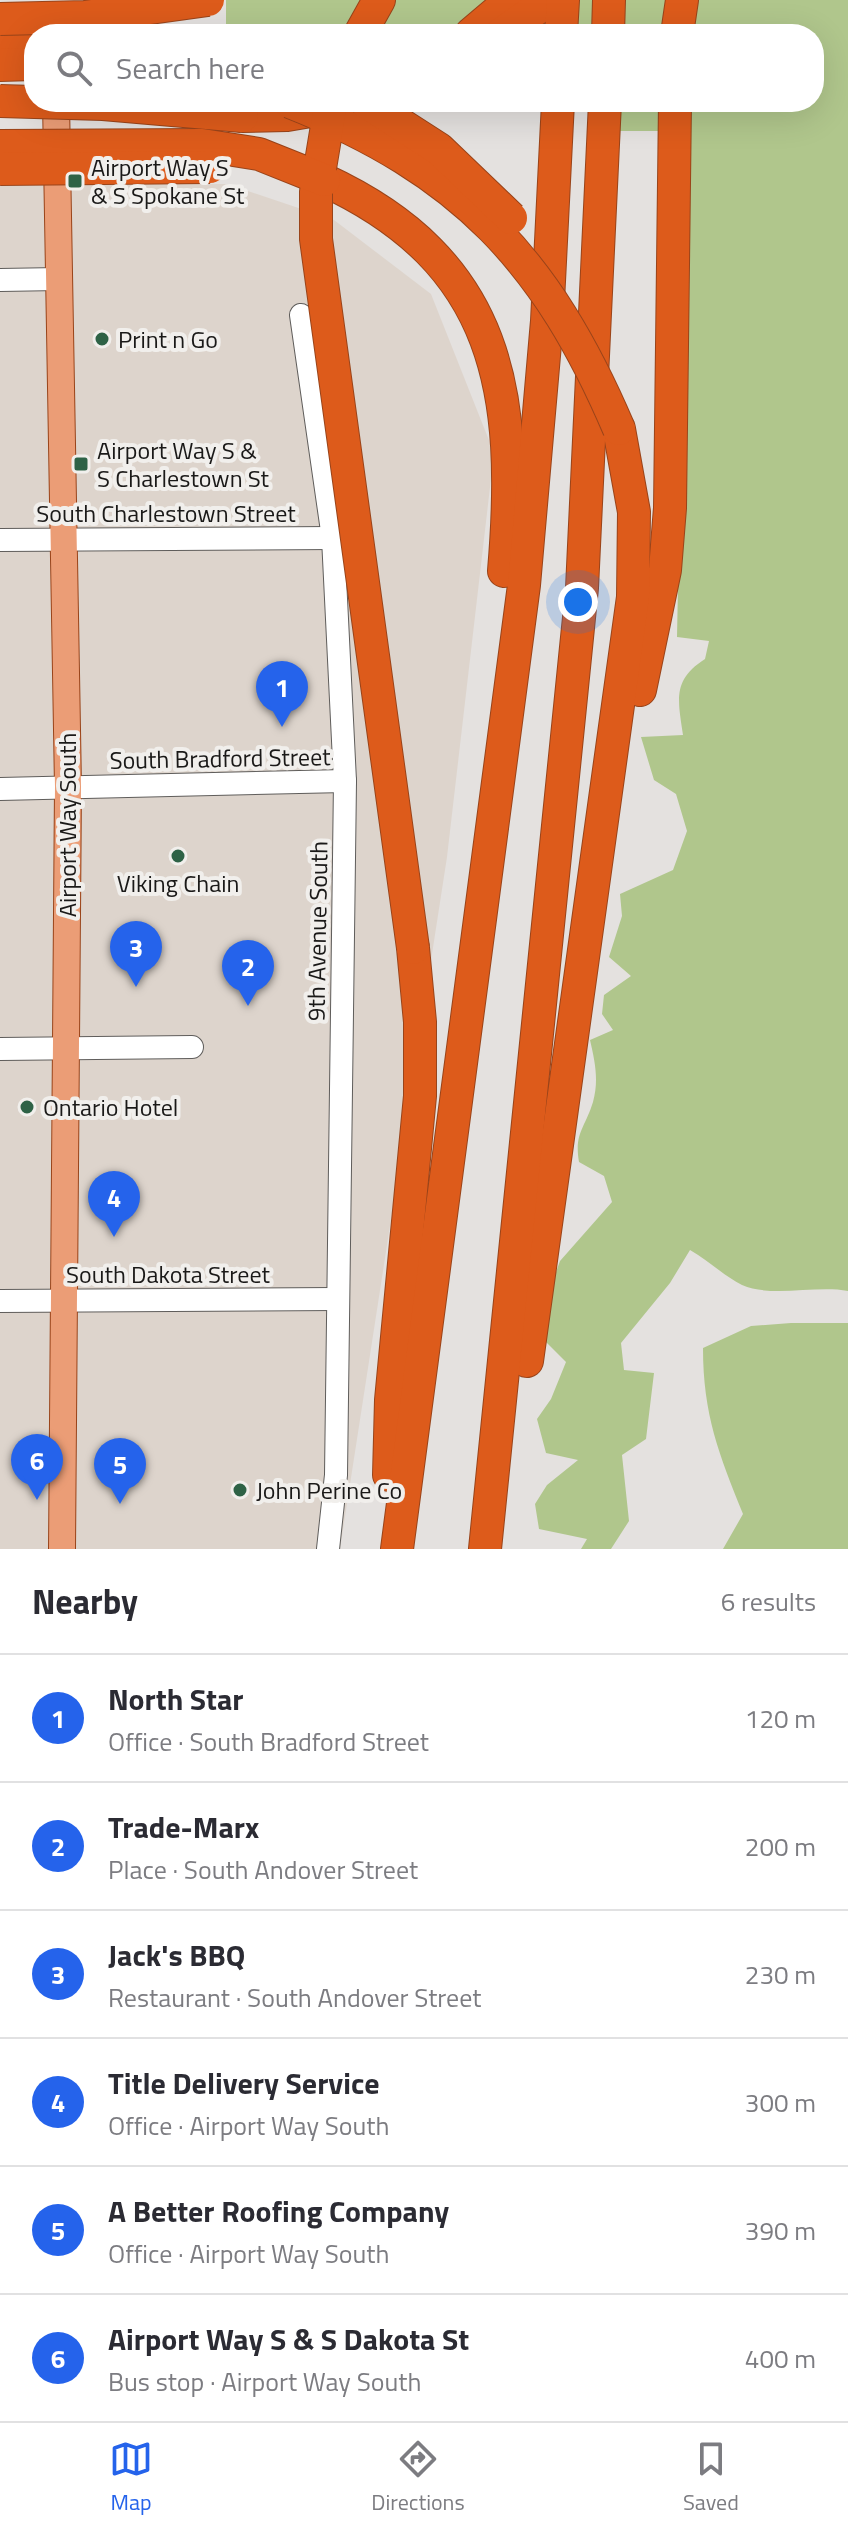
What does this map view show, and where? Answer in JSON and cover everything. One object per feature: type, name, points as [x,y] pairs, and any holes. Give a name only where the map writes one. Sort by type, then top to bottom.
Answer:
[{"type":"highway","points":[[0,19],[85,17],[208,0]]},
{"type":"highway","points":[[366,24],[379,0]]},
{"type":"highway","points":[[483,24],[511,0]]},
{"type":"highway","points":[[515,24],[549,0]]},
{"type":"highway","points":[[562,24],[563,0]]},
{"type":"highway","points":[[608,24],[609,0]]},
{"type":"highway","points":[[678,24],[682,0]]},
{"type":"highway","points":[[0,40],[24,40]]},
{"type":"highway","points":[[0,65],[24,64]]},
{"type":"highway","points":[[0,101],[24,102]]},
{"type":"highway","points":[[196,112],[242,116]]},
{"type":"highway","points":[[0,124],[305,112]]},
{"type":"highway","points":[[313,112],[350,128],[416,166],[494,229],[534,274],[567,321],[619,429]]},
{"type":"highway","points":[[329,112],[316,192],[316,239],[413,948],[420,1022],[420,1096],[391,1400],[386,1549]]},
{"type":"highway","points":[[380,112],[439,149],[509,215],[554,276],[590,341],[619,429],[634,512],[635,565],[643,621]]},
{"type":"highway","points":[[485,1549],[582,588],[605,112]]},
{"type":"highway","points":[[493,1491],[521,1403],[604,817],[643,621],[670,508],[675,112]]},
{"type":"highway","points":[[397,1549],[499,791],[486,748],[514,583],[547,321],[557,117]]},
{"type":"highway","points":[[0,146],[202,145],[259,154],[324,180],[384,212],[415,235],[458,286],[481,325],[498,370],[506,413],[514,583]]},
{"type":"highway","points":[[0,169],[179,165],[324,180]]},
{"type":"main road","points":[[54,0],[55,24]]},
{"type":"main road","points":[[0,74],[24,73]]},
{"type":"main road","name":"Airport Way South","points":[[56,112],[68,787],[62,1549]]},
{"type":"street","points":[[0,280],[59,279]]},
{"type":"street","name":"9th Avenue South","points":[[301,315],[333,538],[345,781],[336,1475],[328,1549]]},
{"type":"street","name":"South Charlestown Street","points":[[0,540],[333,538]]},
{"type":"street","name":"South Bradford Street","points":[[0,789],[345,781]]},
{"type":"street","points":[[0,1049],[192,1047]]},
{"type":"street","name":"South Dakota Street","points":[[0,1301],[336,1299]]},
{"type":"shaded area","points":[[227,184],[334,220],[431,294],[494,453],[447,857],[340,1549],[0,1549],[0,185]]},
{"type":"green space","points":[[226,0],[848,0],[848,1291],[754,1289],[735,1281],[690,1250],[670,1283],[621,1343],[624,1370],[654,1373],[646,1439],[622,1455],[629,1521],[611,1549],[581,1549],[587,1539],[539,1529],[535,1504],[547,1485],[578,1460],[546,1453],[537,1419],[551,1399],[566,1362],[546,1342],[547,1297],[560,1261],[612,1202],[604,1176],[579,1162],[578,1144],[596,1086],[590,1040],[613,1030],[602,1014],[604,995],[631,976],[609,957],[622,916],[620,894],[673,870],[687,831],[676,794],[654,780],[641,737],[683,735],[679,701],[682,683],[694,667],[705,659],[709,641],[677,637],[687,131],[605,131],[606,112],[824,112],[824,24],[226,24]]},
{"type":"green space","points":[[848,1323],[848,1549],[723,1549],[743,1514],[709,1414],[703,1348],[751,1326]]},
{"type":"place","name":"Airport Way S & S Spokane St","points":[[75,181]]},
{"type":"place","name":"Print n Go","points":[[102,339]]},
{"type":"place","name":"Airport Way S & S Charlestown St","points":[[81,464]]},
{"type":"place","name":"North Star","points":[[282,727]]},
{"type":"place","name":"Viking Chain","points":[[178,856]]},
{"type":"place","name":"Jack's BBQ","points":[[136,987]]},
{"type":"place","name":"Trade-Marx","points":[[248,1006]]},
{"type":"place","name":"Ontario Hotel","points":[[27,1107]]},
{"type":"place","name":"Title Delivery Service","points":[[114,1237]]},
{"type":"place","name":"John Perine Co","points":[[240,1490]]},
{"type":"place","name":"Airport Way S & S Dakota St","points":[[37,1500]]},
{"type":"place","name":"A Better Roofing Company","points":[[120,1504]]}]
